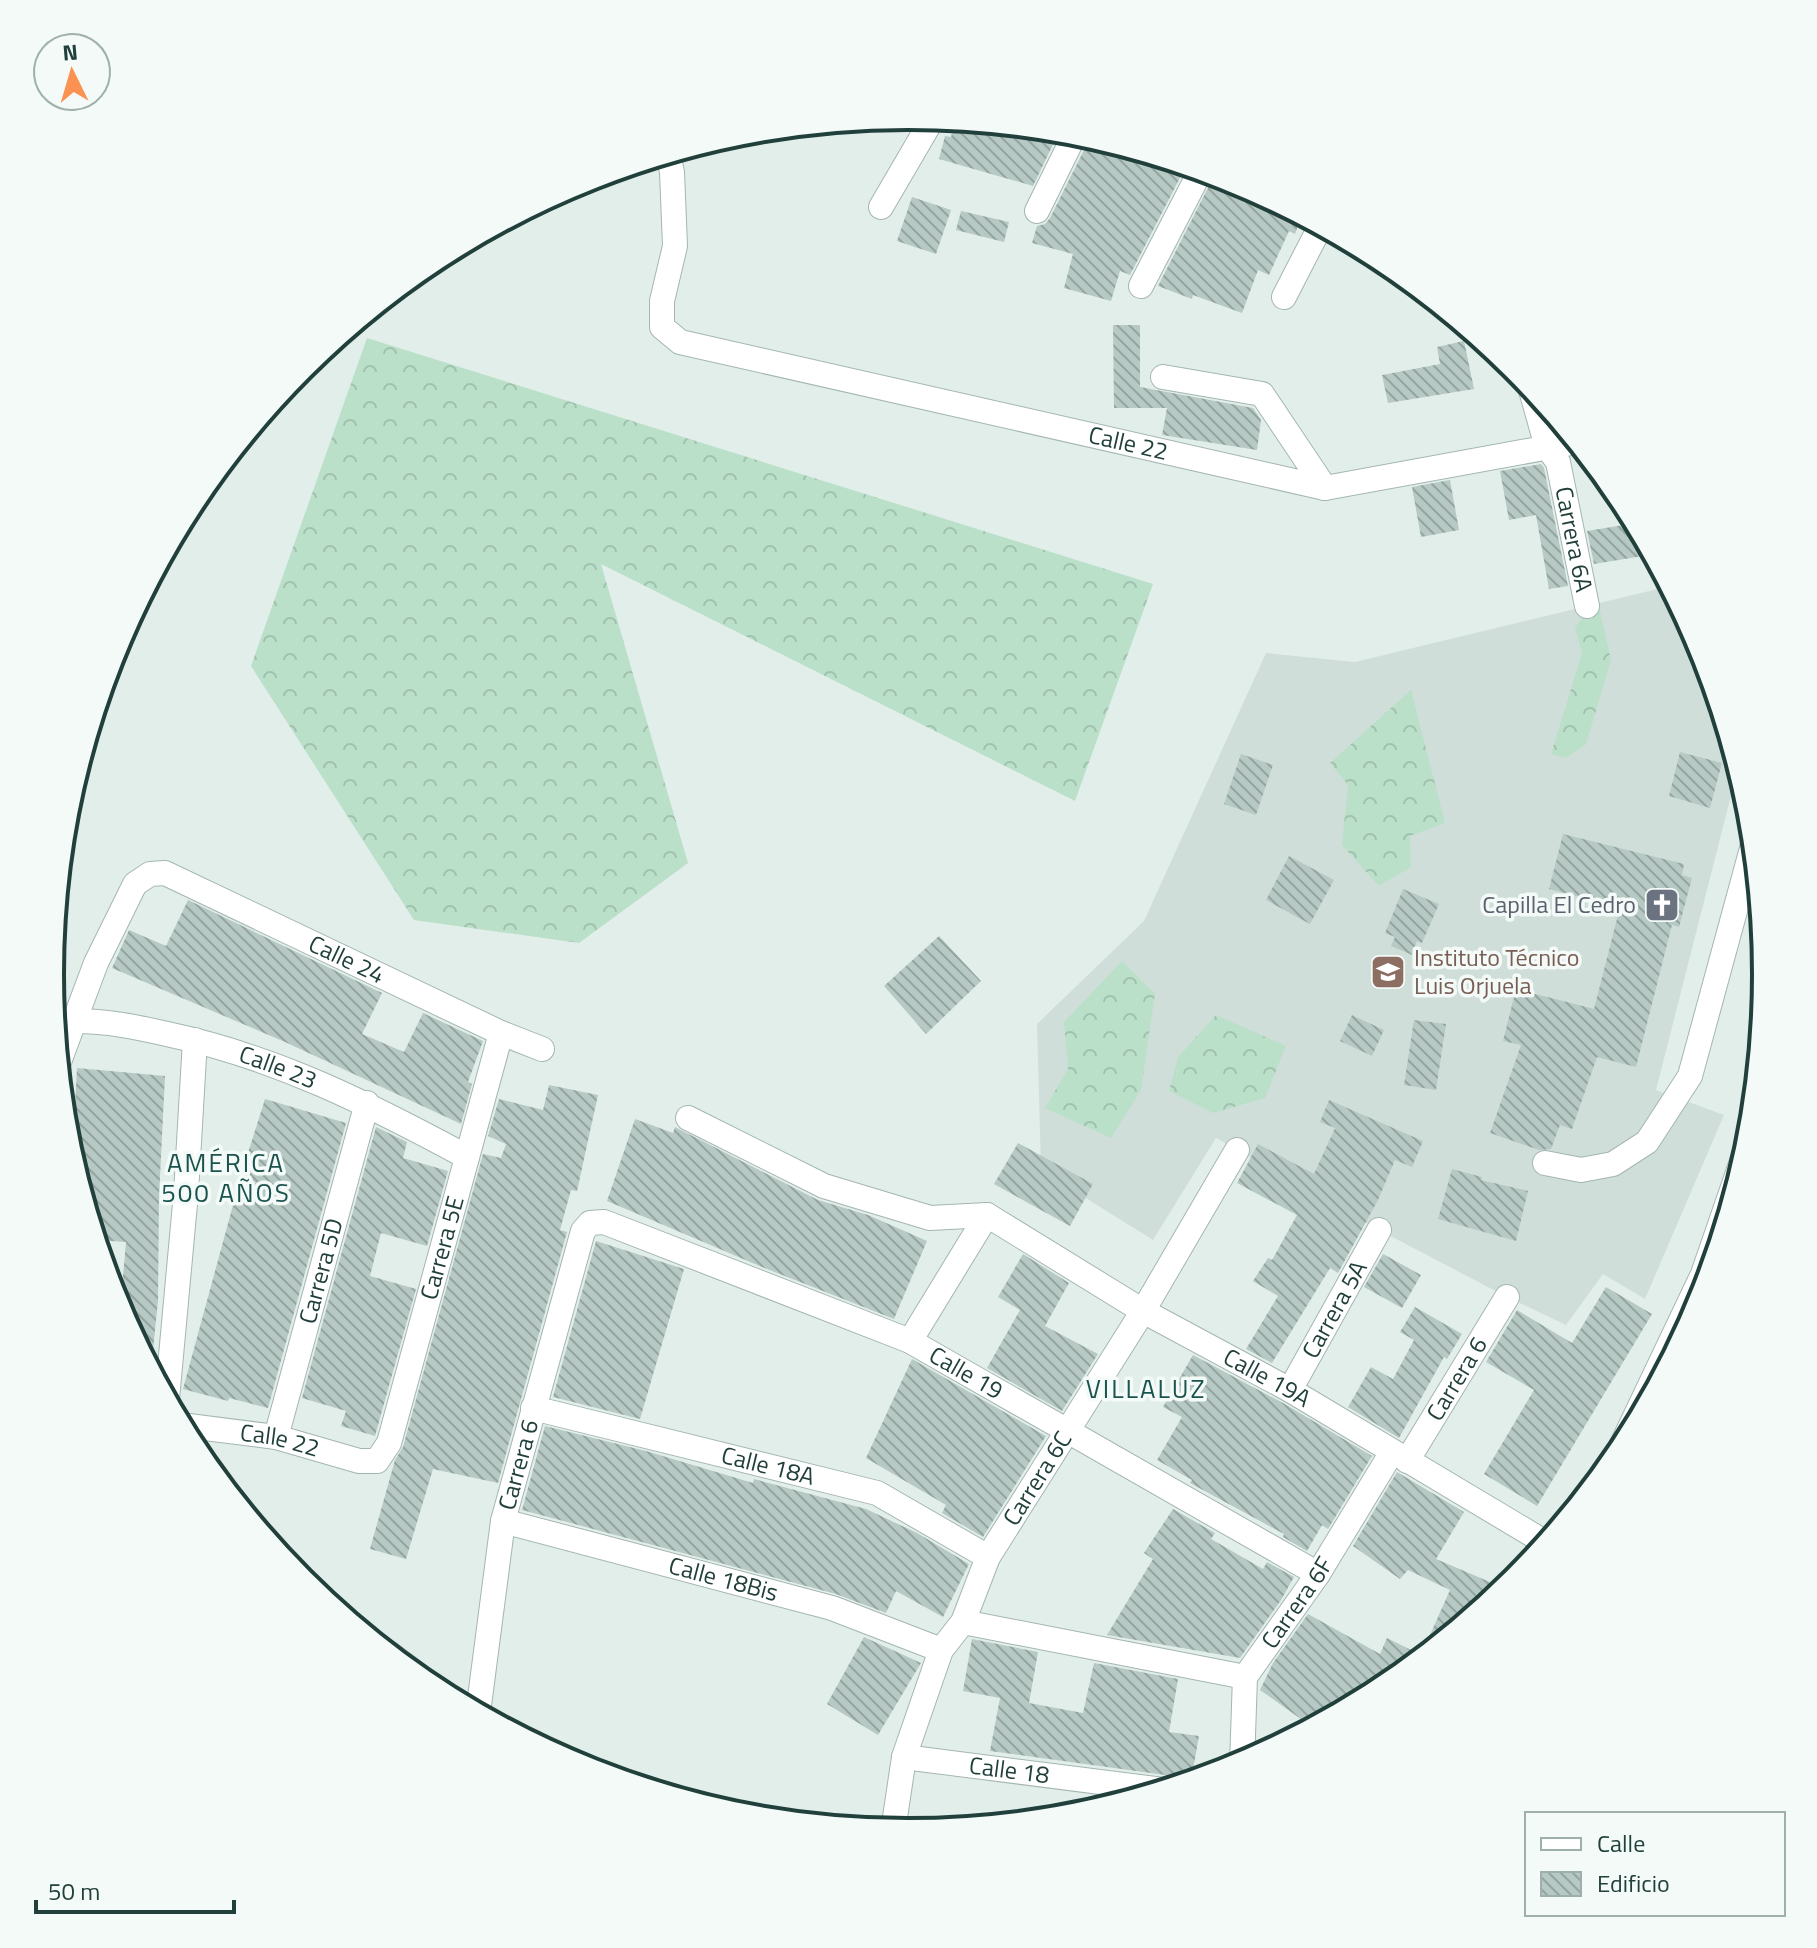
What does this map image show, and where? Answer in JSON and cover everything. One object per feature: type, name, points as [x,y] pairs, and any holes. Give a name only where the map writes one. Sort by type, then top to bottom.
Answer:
[{"type":"street","points":[[881,207],[926,130]]},
{"type":"street","points":[[1037,211],[1069,145]]},
{"type":"street","name":"Calle 22","points":[[670,164],[675,246],[662,301],[662,327],[680,342],[1325,488],[1565,444]]},
{"type":"street","points":[[1141,286],[1196,180]]},
{"type":"street","points":[[1284,297],[1316,235]]},
{"type":"street","points":[[1163,377],[1262,394],[1325,488]]},
{"type":"street","name":"Carrera 6A","points":[[1537,410],[1547,447],[1558,462],[1587,606]]},
{"type":"street","points":[[1545,1163],[1581,1170],[1613,1164],[1647,1142],[1690,1076],[1746,869]]},
{"type":"street","name":"Calle 24","points":[[76,1021],[102,949],[135,884],[150,874],[165,873],[501,1033],[542,1049]]},
{"type":"street","points":[[67,1042],[76,1021]]},
{"type":"street","name":"Calle 23","points":[[76,1021],[106,1021],[195,1040],[268,1061],[367,1103],[467,1157]]},
{"type":"street","name":"Carrera 5E","points":[[377,1461],[389,1443],[501,1033]]},
{"type":"street","points":[[169,1381],[186,1193],[195,1040]]},
{"type":"street","name":"Carrera 5D","points":[[276,1437],[367,1103]]},
{"type":"street","points":[[688,1118],[824,1186],[930,1218],[987,1215]]},
{"type":"street","name":"Carrera 6C","points":[[895,1818],[904,1757],[941,1650],[963,1622],[988,1557],[1143,1311],[1237,1150]]},
{"type":"street","points":[[910,1341],[987,1215]]},
{"type":"street","name":"Calle 19A","points":[[987,1215],[1143,1311],[1290,1390],[1537,1538]]},
{"type":"street","name":"Calle 19","points":[[590,1223],[604,1222],[910,1341],[1318,1574]]},
{"type":"street","name":"Carrera 6","points":[[480,1701],[503,1521],[583,1231],[590,1223]]},
{"type":"street","name":"Carrera 5A","points":[[1290,1390],[1379,1230]]},
{"type":"street","name":"Carrera 6","points":[[1400,1457],[1507,1297]]},
{"type":"street","name":"Calle 18A","points":[[533,1408],[877,1493],[988,1557]]},
{"type":"street","name":"Calle 22","points":[[196,1427],[276,1437],[359,1461],[377,1461]]},
{"type":"street","name":"Carrera 6F","points":[[1245,1677],[1400,1457]]},
{"type":"street","name":"Calle 18Bis","points":[[503,1521],[832,1608],[941,1650]]},
{"type":"street","points":[[963,1622],[1245,1677],[1243,1749]]},
{"type":"street","name":"Calle 18","points":[[904,1757],[1138,1787]]},
{"type":"shaded area","name":"Instituto Técnico Luis Orjuela","points":[[1660,588],[1666,600],[1708,703],[1732,790],[1656,1090],[1724,1115],[1645,1299],[1603,1274],[1566,1325],[1379,1230],[1216,1138],[1153,1240],[1041,1170],[1037,1024],[1144,921],[1266,653],[1355,662]]},
{"type":"green space","points":[[367,338],[1153,584],[1075,801],[601,564],[688,863],[579,943],[414,920],[251,666]]},
{"type":"green space","points":[[1597,598],[1611,660],[1586,744],[1566,758],[1551,754],[1582,653],[1575,628]]},
{"type":"green space","points":[[1411,690],[1445,823],[1410,836],[1411,867],[1379,886],[1342,845],[1348,785],[1330,763]]},
{"type":"green space","points":[[1122,961],[1155,994],[1141,1090],[1111,1138],[1045,1108],[1068,1069],[1064,1022]]},
{"type":"green space","points":[[1216,1015],[1286,1046],[1265,1098],[1213,1113],[1169,1091],[1178,1057]]},
{"type":"building","points":[[952,131],[964,131],[1054,143],[1033,186],[939,159],[945,136],[951,137]]},
{"type":"building","points":[[1085,149],[1182,175],[1130,275],[1120,271],[1111,301],[1064,288],[1073,254],[1032,243],[1037,226],[1045,224]]},
{"type":"building","points":[[1209,185],[1298,226],[1295,234],[1289,231],[1269,275],[1258,270],[1242,313],[1158,286]]},
{"type":"building","points":[[912,197],[951,210],[936,254],[897,241]]},
{"type":"building","points":[[961,211],[1009,222],[1004,242],[956,230]]},
{"type":"building","points":[[1113,325],[1140,325],[1140,387],[1253,408],[1261,420],[1257,450],[1162,435],[1167,408],[1114,408]]},
{"type":"building","points":[[1464,341],[1474,389],[1388,403],[1382,375],[1440,364],[1437,347]]},
{"type":"building","points":[[1541,464],[1568,586],[1549,589],[1536,515],[1509,520],[1500,471]]},
{"type":"building","points":[[1450,480],[1459,530],[1421,537],[1412,487]]},
{"type":"building","points":[[1623,525],[1642,556],[1594,564],[1587,531]]},
{"type":"building","points":[[1680,752],[1722,763],[1710,808],[1669,796]]},
{"type":"building","points":[[1241,754],[1273,765],[1256,815],[1224,804]]},
{"type":"building","points":[[1563,834],[1684,864],[1682,875],[1692,878],[1679,927],[1672,925],[1636,1067],[1597,1057],[1572,1129],[1560,1125],[1551,1149],[1539,1150],[1490,1133],[1521,1045],[1503,1041],[1516,989],[1594,1009],[1620,907],[1549,889]]},
{"type":"building","points":[[1289,856],[1334,880],[1310,924],[1266,900]]},
{"type":"building","points":[[1403,889],[1439,904],[1422,943],[1417,941],[1412,955],[1391,946],[1395,937],[1385,933]]},
{"type":"building","points":[[188,900],[382,993],[362,1034],[404,1052],[423,1013],[483,1041],[468,1082],[472,1084],[461,1124],[285,1042],[112,968],[129,930],[166,946]]},
{"type":"building","points":[[939,936],[981,981],[926,1034],[884,986]]},
{"type":"building","points":[[1352,1015],[1384,1030],[1372,1056],[1340,1041]]},
{"type":"building","points":[[1414,1020],[1446,1024],[1436,1090],[1404,1085]]},
{"type":"building","points":[[77,1068],[165,1076],[158,1301],[153,1351],[123,1282],[126,1242],[108,1241],[93,1193],[75,1108]]},
{"type":"building","points":[[549,1085],[598,1095],[577,1191],[571,1190],[560,1230],[567,1232],[498,1483],[433,1469],[406,1559],[370,1549],[395,1460],[403,1447],[483,1154],[501,1158],[506,1144],[488,1136],[499,1099],[543,1110]]},
{"type":"building","points":[[265,1099],[346,1123],[268,1408],[183,1389]]},
{"type":"building","points":[[1329,1100],[1423,1141],[1412,1167],[1395,1160],[1378,1200],[1338,1273],[1330,1268],[1272,1363],[1246,1349],[1278,1296],[1253,1281],[1268,1258],[1272,1260],[1297,1215],[1237,1183],[1258,1144],[1314,1174],[1335,1128],[1320,1122]]},
{"type":"building","points":[[635,1119],[673,1133],[675,1127],[818,1200],[868,1215],[927,1241],[894,1319],[607,1201]]},
{"type":"building","points":[[376,1127],[407,1142],[403,1158],[448,1171],[427,1246],[381,1233],[370,1276],[416,1289],[375,1436],[341,1426],[346,1411],[302,1398]]},
{"type":"building","points":[[1018,1143],[1093,1184],[1070,1226],[994,1184]]},
{"type":"building","points":[[1452,1169],[1482,1177],[1481,1180],[1528,1191],[1516,1241],[1438,1219]]},
{"type":"building","points":[[596,1241],[684,1269],[640,1419],[553,1397]]},
{"type":"building","points":[[1023,1254],[1069,1283],[1045,1326],[1098,1354],[1062,1411],[987,1368],[1020,1310],[998,1297]]},
{"type":"building","points":[[1383,1254],[1421,1275],[1402,1308],[1364,1287]]},
{"type":"building","points":[[1606,1287],[1652,1314],[1537,1506],[1484,1474],[1534,1390],[1486,1362],[1517,1310],[1572,1343]]},
{"type":"building","points":[[1415,1307],[1462,1334],[1447,1359],[1444,1357],[1399,1438],[1348,1407],[1371,1367],[1393,1379],[1414,1340],[1400,1332]]},
{"type":"building","points":[[1193,1355],[1283,1403],[1372,1456],[1328,1529],[1322,1525],[1307,1551],[1283,1537],[1284,1534],[1190,1483],[1192,1480],[1157,1460],[1182,1417],[1163,1407]]},
{"type":"building","points":[[912,1359],[1046,1436],[983,1537],[942,1513],[946,1505],[866,1458]]},
{"type":"building","points":[[545,1426],[646,1451],[753,1483],[754,1479],[866,1509],[917,1533],[969,1564],[943,1617],[896,1591],[886,1613],[836,1594],[522,1510]]},
{"type":"building","points":[[1397,1472],[1464,1512],[1436,1559],[1493,1583],[1428,1640],[1450,1590],[1408,1570],[1400,1579],[1353,1546]]},
{"type":"building","points":[[1173,1509],[1215,1533],[1211,1539],[1263,1569],[1267,1562],[1294,1577],[1240,1658],[1107,1635],[1153,1559],[1144,1553]]},
{"type":"building","points":[[1308,1614],[1380,1654],[1387,1638],[1413,1651],[1378,1676],[1302,1720],[1260,1690],[1273,1663]]},
{"type":"building","points":[[864,1637],[921,1663],[878,1735],[827,1704]]},
{"type":"building","points":[[972,1639],[1038,1652],[1029,1703],[1083,1713],[1094,1663],[1178,1679],[1169,1732],[1199,1736],[1193,1769],[1169,1777],[990,1751],[1000,1698],[963,1691]]},
{"type":"place","name":"Capilla El Cedro","points":[[1662,905]]},
{"type":"place","name":"Instituto Técnico Luis Orjuela","points":[[1388,972]]},
{"type":"district","name":"AMÉRICA 500 AÑOS","points":[[226,1178]]},
{"type":"district","name":"VILLALUZ","points":[[1146,1389]]}]
